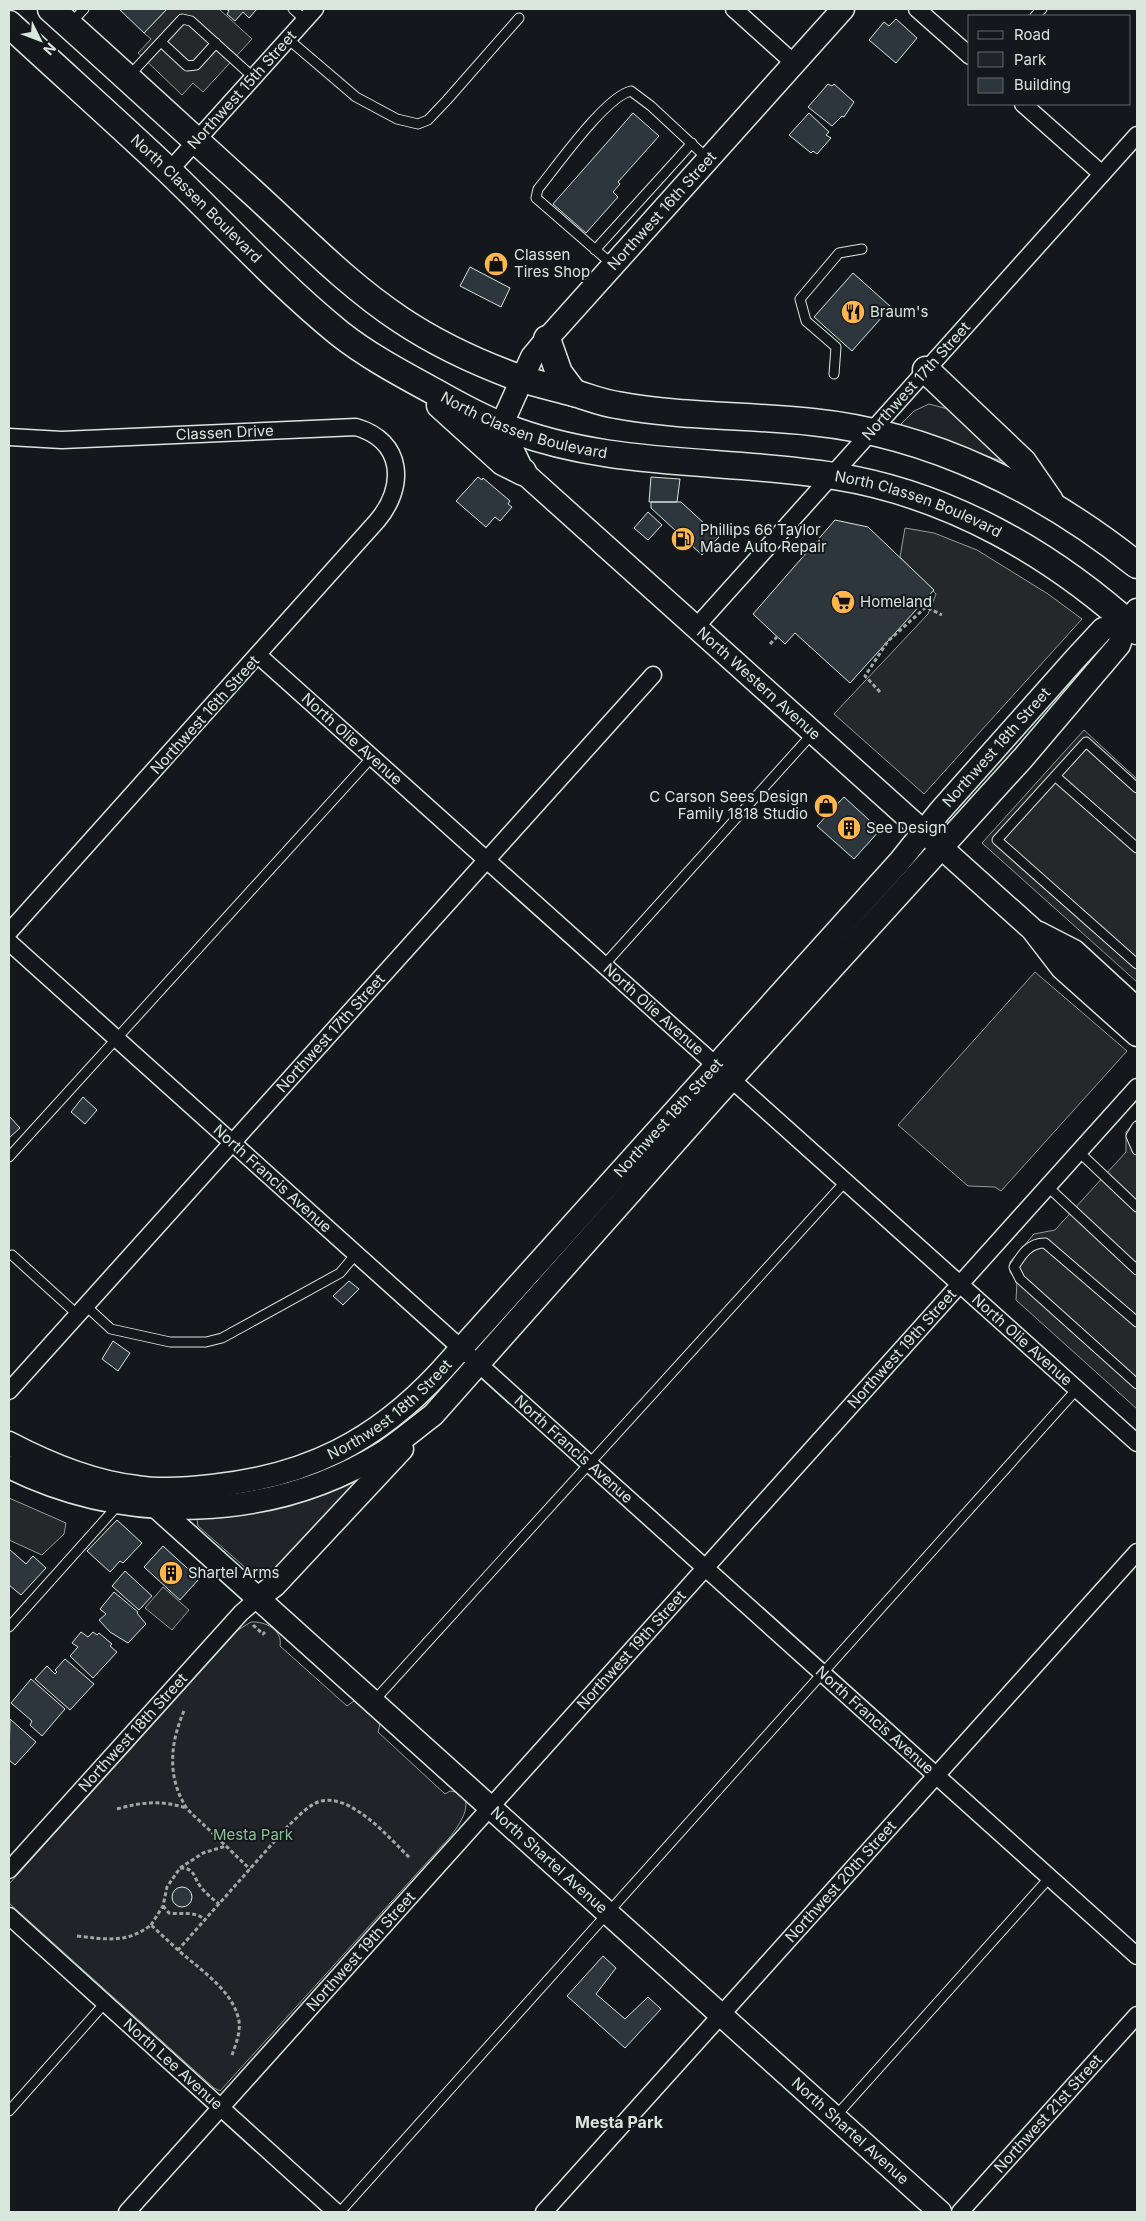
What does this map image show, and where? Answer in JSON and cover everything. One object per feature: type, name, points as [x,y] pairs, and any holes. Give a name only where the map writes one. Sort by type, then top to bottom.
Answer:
[{"type":"main road","points":[[68,14],[128,78],[344,275],[399,318],[430,338],[475,360],[522,379],[616,405],[726,416],[814,422],[870,432],[932,450],[985,470],[1054,506],[1109,543],[1137,565]]},
{"type":"main road","name":"North Classen Boulevard","points":[[9,24],[169,171],[304,303],[359,348],[414,381],[501,426],[578,448],[618,455],[832,475],[924,499],[999,532],[1068,574],[1134,621]]},
{"type":"main road","points":[[547,339],[559,374],[574,393]]},
{"type":"main road","points":[[926,370],[1023,462],[1054,506]]},
{"type":"main road","points":[[414,381],[503,462],[523,472]]},
{"type":"street","points":[[734,9],[794,63]]},
{"type":"street","name":"Northwest 16th Street","points":[[501,426],[532,357],[843,9]]},
{"type":"street","points":[[918,9],[968,54]]},
{"type":"street","name":"Northwest 15th Street","points":[[169,171],[288,39],[305,12]]},
{"type":"street","points":[[1024,105],[1102,174]]},
{"type":"street","name":"Northwest 17th Street","points":[[696,627],[1137,135]]},
{"type":"street","name":"North Western Avenue","points":[[501,426],[523,472],[1032,929],[1062,968],[1137,1035]]},
{"type":"street","name":"Classen Drive","points":[[9,437],[62,440],[356,427],[375,435],[391,451],[396,472],[394,493]]},
{"type":"street","name":"Northwest 16th Street","points":[[9,932],[378,521],[391,504],[394,493]]},
{"type":"street","name":"Northwest 18th Street","points":[[724,1073],[923,831],[1002,740],[1103,629],[1134,621]]},
{"type":"street","name":"Northwest 18th Street","points":[[127,1495],[234,1484],[279,1474],[319,1460],[367,1435],[400,1412],[469,1356],[724,1073],[941,847],[1023,758],[1119,645],[1134,621]]},
{"type":"street","name":"North Olie Avenue","points":[[258,655],[373,756],[1137,1443]]},
{"type":"street","name":"Northwest 17th Street","points":[[9,1391],[653,675]]},
{"type":"street","points":[[1002,740],[1023,758]]},
{"type":"street","name":"North Western Avenue","points":[[1032,929],[1074,951],[1137,1009]]},
{"type":"street","name":"North Francis Avenue","points":[[9,942],[1137,1956]]},
{"type":"street","name":"Northwest 19th Street","points":[[127,2212],[1137,1087]]},
{"type":"street","name":"Northwest 18th Street","points":[[158,1508],[216,1507],[256,1501],[331,1479],[384,1452],[433,1415],[469,1356]]},
{"type":"street","points":[[258,1598],[276,1585],[433,1415]]},
{"type":"street","name":"North Shartel Avenue","points":[[9,1443],[61,1468],[158,1508],[940,2212]]},
{"type":"street","name":"North Shartel Avenue","points":[[9,1467],[75,1493],[127,1495]]},
{"type":"street","name":"Northwest 20th Street","points":[[544,2212],[1137,1552]]},
{"type":"street","name":"Northwest 18th Street","points":[[9,1870],[241,1613],[258,1598]]},
{"type":"street","name":"North Lee Avenue","points":[[9,1916],[220,2108],[338,2212]]},
{"type":"street","name":"Northwest 21st Street","points":[[960,2212],[1137,2015]]},
{"type":"lane","points":[[288,39],[356,97],[397,119],[418,124],[428,120],[519,18]]},
{"type":"lane","points":[[128,78],[182,19],[191,21],[253,77]]},
{"type":"lane","points":[[161,42],[187,66],[196,65],[216,43]]},
{"type":"lane","points":[[613,265],[536,198],[538,189],[599,114],[620,95],[631,91],[638,94],[708,159]]},
{"type":"lane","points":[[595,250],[692,143]]},
{"type":"lane","points":[[834,374],[836,347],[806,321],[800,299],[839,254],[862,249]]},
{"type":"lane","points":[[604,964],[814,732]]},
{"type":"lane","points":[[1137,788],[1086,742],[997,840],[1137,964]]},
{"type":"lane","points":[[9,1157],[373,756]]},
{"type":"lane","points":[[1055,776],[1137,848]]},
{"type":"lane","points":[[1137,1126],[1130,1136],[1137,1150]]},
{"type":"lane","points":[[1079,1152],[1137,1207]]},
{"type":"lane","points":[[373,1702],[845,1182]]},
{"type":"lane","points":[[1048,1187],[1137,1270]]},
{"type":"lane","points":[[1137,1322],[1045,1243],[1036,1243],[1023,1252],[1014,1267],[1020,1279],[1137,1384]]},
{"type":"lane","points":[[12,1256],[82,1310],[111,1329],[170,1342],[206,1342],[222,1338],[340,1273],[356,1254]]},
{"type":"lane","points":[[338,2212],[1077,1389]]},
{"type":"lane","points":[[9,1627],[127,1495]]},
{"type":"lane","points":[[835,2117],[1050,1877]]},
{"type":"lane","points":[[9,2110],[105,2004]]},
{"type":"path","points":[[880,692],[865,676],[888,641],[926,607],[942,615]]},
{"type":"path","points":[[770,644],[777,637]]},
{"type":"path","points":[[251,1622],[264,1634]]},
{"type":"path","points":[[184,1711],[177,1727],[172,1754],[172,1771],[186,1808],[250,1869]]},
{"type":"path","points":[[117,1809],[136,1804],[160,1802],[186,1808]]},
{"type":"path","points":[[178,1950],[307,1808],[319,1802],[344,1803],[359,1811],[410,1858]]},
{"type":"path","points":[[77,1936],[127,1938],[139,1934],[151,1925],[163,1906],[167,1887],[180,1868],[203,1853],[226,1846]]},
{"type":"path","points":[[180,1868],[187,1868],[196,1874],[200,1887],[219,1904]]},
{"type":"path","points":[[163,1906],[168,1913],[179,1915],[192,1913],[205,1920]]},
{"type":"path","points":[[151,1925],[225,1993],[238,2017],[238,2039],[232,2055]]},
{"type":"green space","points":[[929,404],[952,410],[1011,464],[903,429],[900,425],[914,411]]},
{"type":"green space","points":[[352,1479],[357,1481],[278,1567],[266,1571],[248,1570],[198,1526],[197,1519],[256,1509]]},
{"type":"green space","name":"Mesta Park","points":[[251,1622],[262,1623],[276,1631],[279,1635],[280,1646],[347,1706],[354,1701],[380,1724],[378,1732],[445,1794],[450,1791],[459,1794],[464,1798],[466,1804],[462,1819],[449,1838],[220,2091],[214,2088],[9,1903],[9,1884],[238,1630]]},
{"type":"shaded area","points":[[167,9],[219,9],[252,39],[203,92],[193,83],[182,95],[138,53],[151,39],[144,33]]},
{"type":"shaded area","points":[[905,528],[934,533],[977,550],[1048,594],[1082,619],[924,794],[834,714],[928,614],[936,594],[900,557]]},
{"type":"shaded area","points":[[1084,730],[1137,779],[1137,982],[982,843]]},
{"type":"shaded area","points":[[1035,972],[1127,1051],[1001,1191],[995,1187],[968,1186],[898,1125]]},
{"type":"shaded area","points":[[1137,1119],[1137,1409],[1016,1300],[1017,1281],[1010,1272],[1010,1262],[1034,1234],[1055,1230],[1126,1152],[1126,1132]]},
{"type":"shaded area","points":[[9,1498],[66,1523],[64,1534],[42,1555],[9,1540]]},
{"type":"shaded area","points":[[163,1587],[189,1610],[172,1630],[145,1608]]},
{"type":"building","points":[[119,9],[167,9],[144,33]]},
{"type":"building","points":[[226,9],[257,9],[249,18],[243,12],[235,21],[227,14],[229,11]]},
{"type":"building","points":[[896,19],[917,38],[896,63],[869,40],[884,22],[889,26]]},
{"type":"building","points":[[828,84],[832,86],[834,84],[854,102],[844,117],[842,116],[832,126],[808,107]]},
{"type":"building","points":[[633,113],[659,136],[618,182],[620,184],[613,192],[618,197],[586,233],[553,204]]},
{"type":"building","points":[[809,113],[829,132],[826,135],[831,138],[817,154],[813,151],[811,153],[789,135]]},
{"type":"building","points":[[470,267],[510,288],[501,307],[460,286]]},
{"type":"building","name":"Braum's","points":[[853,273],[891,307],[852,351],[814,317]]},
{"type":"building","points":[[478,477],[482,480],[483,478],[510,501],[508,504],[512,507],[500,521],[495,517],[486,527],[456,501]]},
{"type":"building","points":[[651,477],[680,479],[677,502],[649,502]]},
{"type":"building","points":[[651,502],[681,502],[719,537],[702,555],[651,508]]},
{"type":"building","points":[[648,512],[662,525],[648,540],[634,528]]},
{"type":"building","name":"Homeland","points":[[835,520],[868,527],[934,590],[850,683],[795,633],[785,644],[753,614]]},
{"type":"building","name":"See Design","points":[[844,797],[880,830],[854,859],[817,826]]},
{"type":"building","points":[[83,1097],[97,1110],[85,1124],[71,1112]]},
{"type":"building","points":[[9,1116],[20,1128],[9,1138]]},
{"type":"building","points":[[349,1281],[359,1289],[343,1305],[333,1296]]},
{"type":"building","points":[[113,1341],[130,1353],[118,1371],[102,1359]]},
{"type":"building","points":[[117,1520],[142,1543],[123,1563],[120,1561],[110,1572],[87,1551]]},
{"type":"building","name":"Shartel Arms","points":[[163,1546],[199,1579],[180,1600],[144,1567]]},
{"type":"building","points":[[9,1549],[26,1564],[33,1556],[46,1568],[21,1595],[9,1585]]},
{"type":"building","points":[[125,1571],[152,1596],[139,1610],[112,1586]]},
{"type":"building","points":[[114,1592],[138,1612],[146,1624],[128,1643],[110,1632],[99,1620],[106,1614],[100,1609]]},
{"type":"building","points":[[81,1632],[88,1637],[93,1632],[97,1635],[99,1633],[112,1644],[110,1646],[117,1652],[93,1678],[70,1656],[78,1647],[72,1643]]},
{"type":"building","points":[[65,1659],[94,1684],[70,1710],[35,1679],[47,1666],[55,1674],[57,1672],[55,1670]]},
{"type":"building","points":[[31,1679],[65,1709],[42,1736],[30,1725],[32,1721],[11,1703]]},
{"type":"building","points":[[10,1719],[36,1742],[15,1765],[9,1760]]},
{"type":"building","points":[[182,1887],[189,1890],[192,1897],[189,1904],[182,1907],[175,1904],[172,1897],[175,1890]]},
{"type":"building","points":[[603,1956],[616,1968],[596,1994],[625,2019],[648,1997],[661,2009],[625,2048],[567,1996]]},
{"type":"place","name":"Classen Tires Shop","points":[[496,264]]},
{"type":"place","name":"Braum's","points":[[853,312]]},
{"type":"place","name":"Phillips 66 Taylor Made Auto Repair","points":[[683,539]]},
{"type":"place","name":"Homeland","points":[[843,602]]},
{"type":"place","name":"C Carson Sees Design Family 1818 Studio","points":[[826,806]]},
{"type":"place","name":"See Design","points":[[849,828]]},
{"type":"place","name":"Shartel Arms","points":[[171,1573]]},
{"type":"district","name":"Mesta Park","points":[[619,2122]]}]
